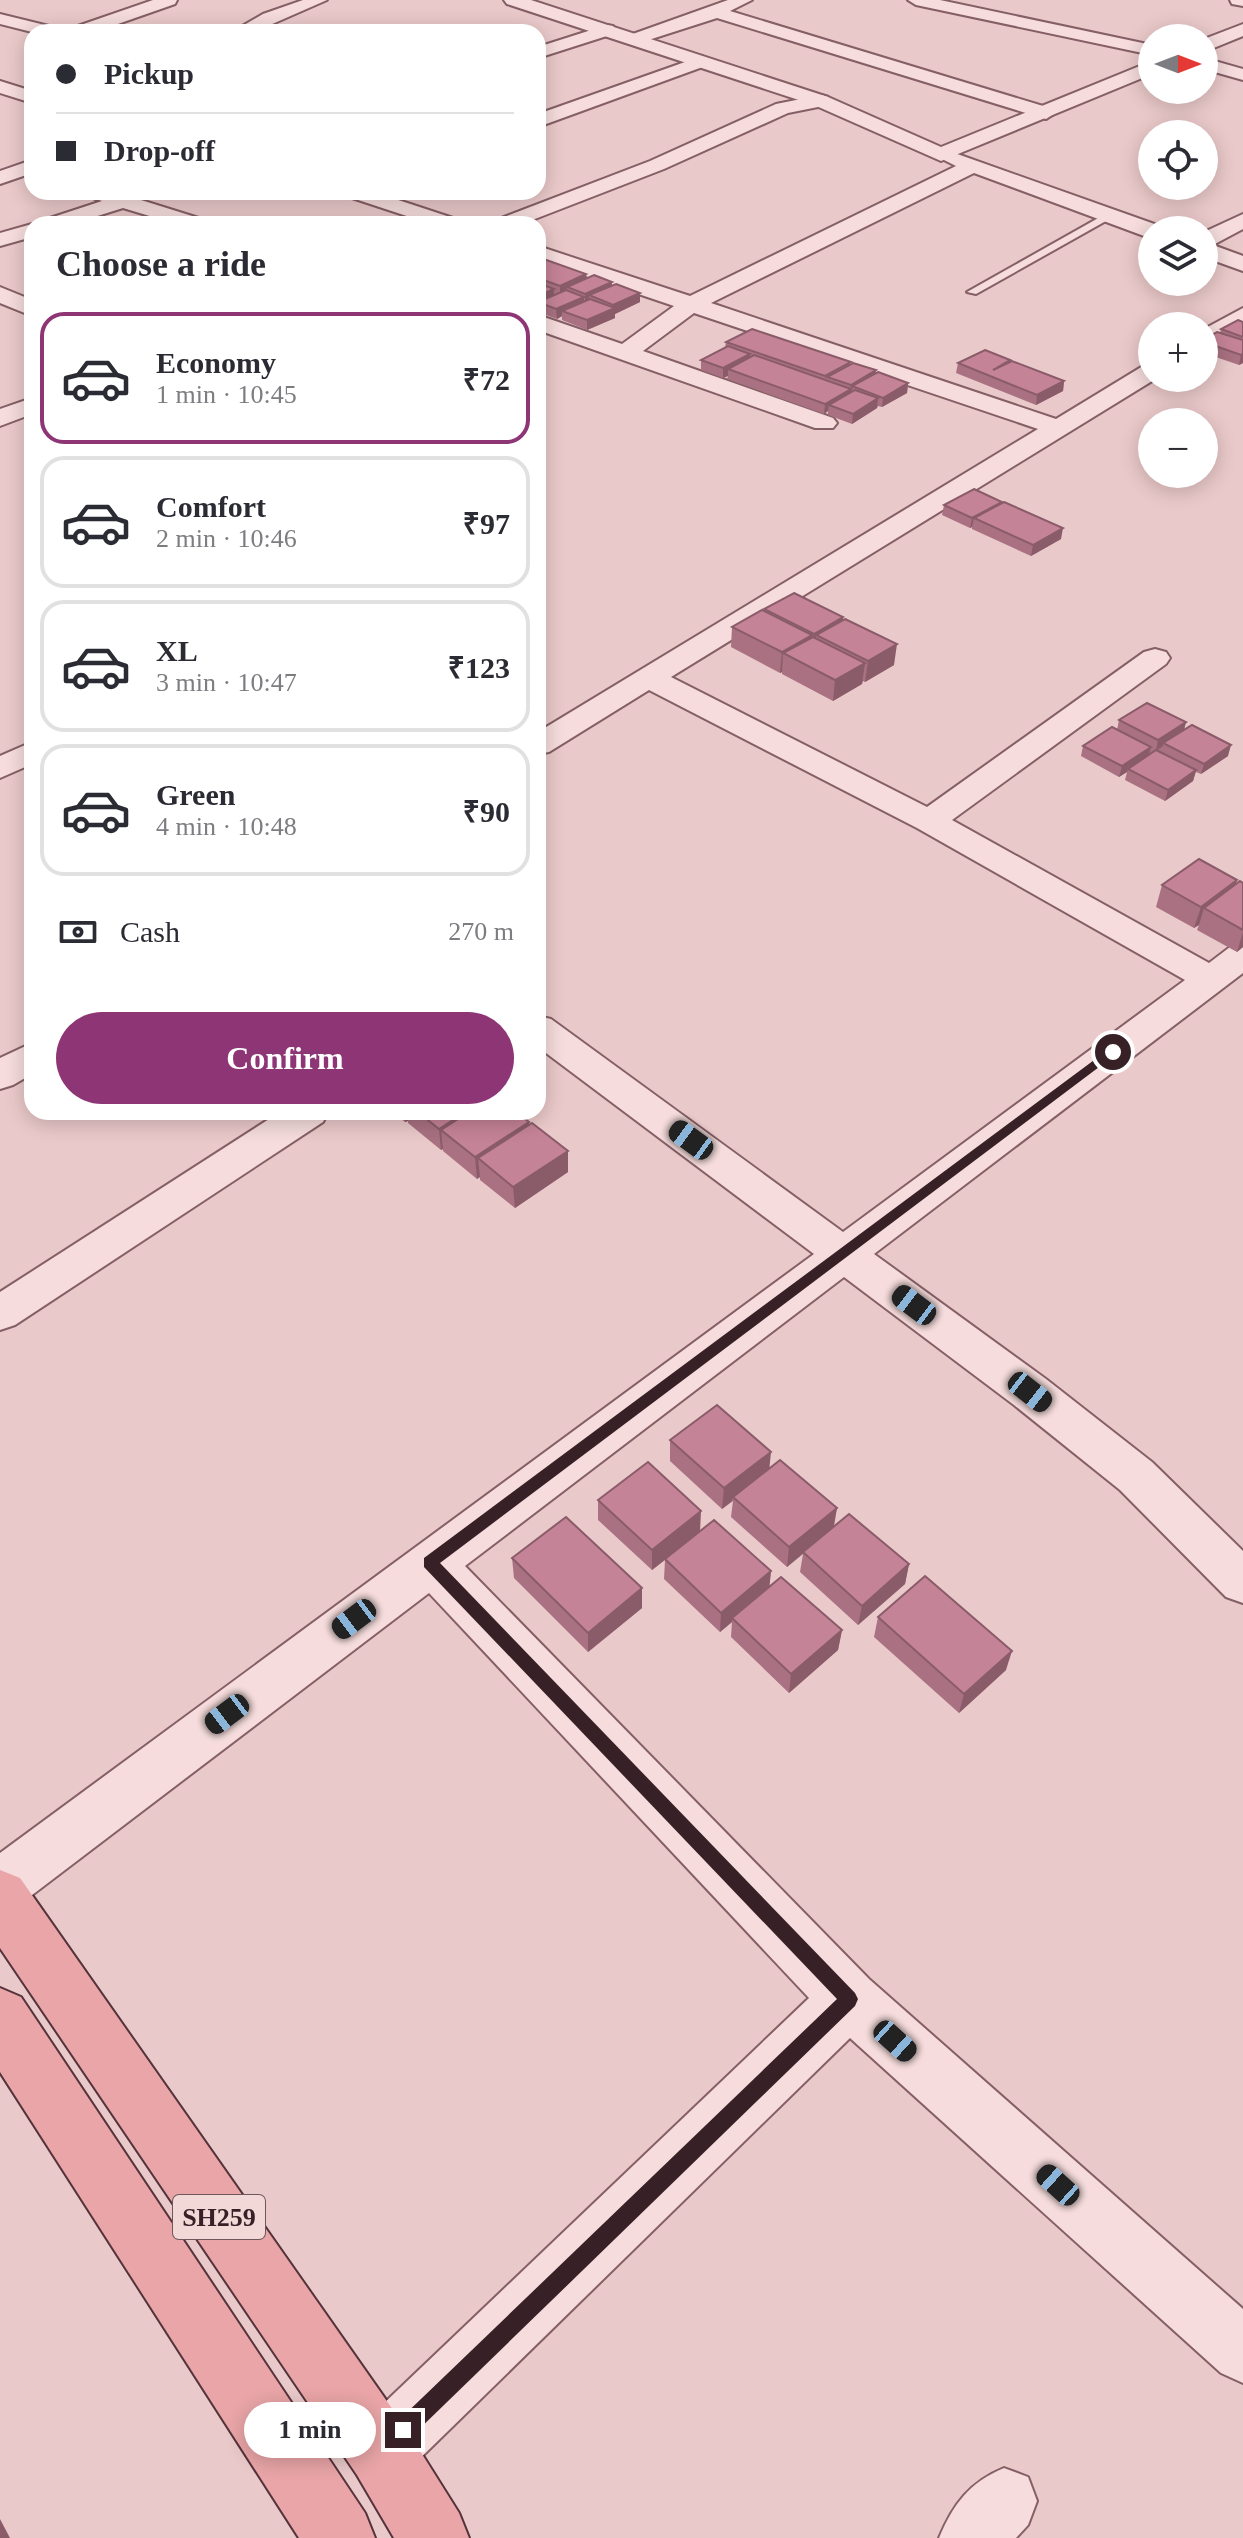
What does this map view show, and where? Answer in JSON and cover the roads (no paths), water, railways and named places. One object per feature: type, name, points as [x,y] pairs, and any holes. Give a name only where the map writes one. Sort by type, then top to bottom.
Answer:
[{"type":"main road","name":"SH259","points":[[0,1898],[381,2451],[434,2538]]},
{"type":"main road","name":"SH259","points":[[0,2018],[340,2538]]},
{"type":"street","points":[[101,24],[169,0]]},
{"type":"street","points":[[257,24],[319,0]]},
{"type":"street","points":[[513,0],[821,101],[941,155],[1138,226]]},
{"type":"street","points":[[916,0],[1138,47]]},
{"type":"street","points":[[636,39],[725,4],[1046,113]]},
{"type":"street","points":[[269,18],[290,24]]},
{"type":"street","points":[[0,19],[24,25]]},
{"type":"street","points":[[1218,40],[1243,29]]},
{"type":"street","points":[[546,50],[607,30]]},
{"type":"street","points":[[546,118],[702,61]]},
{"type":"street","points":[[1218,67],[1243,75]]},
{"type":"street","points":[[941,155],[1138,73]]},
{"type":"street","points":[[0,87],[24,94]]},
{"type":"street","points":[[524,216],[657,165],[783,108],[821,101]]},
{"type":"street","points":[[625,353],[690,305],[972,166]]},
{"type":"street","points":[[76,216],[126,200],[174,216]]},
{"type":"street","points":[[378,200],[427,216]]},
{"type":"street","points":[[1218,233],[1243,220]]},
{"type":"street","points":[[0,240],[24,232]]},
{"type":"street","points":[[1218,254],[1243,264]]},
{"type":"street","points":[[546,256],[1059,428]]},
{"type":"street","points":[[0,294],[24,306]]},
{"type":"street","points":[[0,322],[24,313]]},
{"type":"street","points":[[1218,330],[1243,315]]},
{"type":"street","points":[[546,325],[824,423]]},
{"type":"street","points":[[546,740],[1138,380]]},
{"type":"street","points":[[0,418],[24,408]]},
{"type":"street","points":[[929,821],[1155,658]]},
{"type":"street","points":[[0,1886],[1227,967],[929,821],[649,678]]},
{"type":"street","points":[[0,768],[24,756]]},
{"type":"street","points":[[546,1034],[1030,1392],[1136,1476],[1243,1582]]},
{"type":"street","points":[[0,1076],[24,1061]]},
{"type":"street","points":[[0,1313],[297,1120]]},
{"type":"street","points":[[430,1562],[849,1999],[1243,2351]]},
{"type":"street","points":[[381,2451],[849,1999]]},
{"type":"lane","points":[[972,292],[1109,215]]}]
